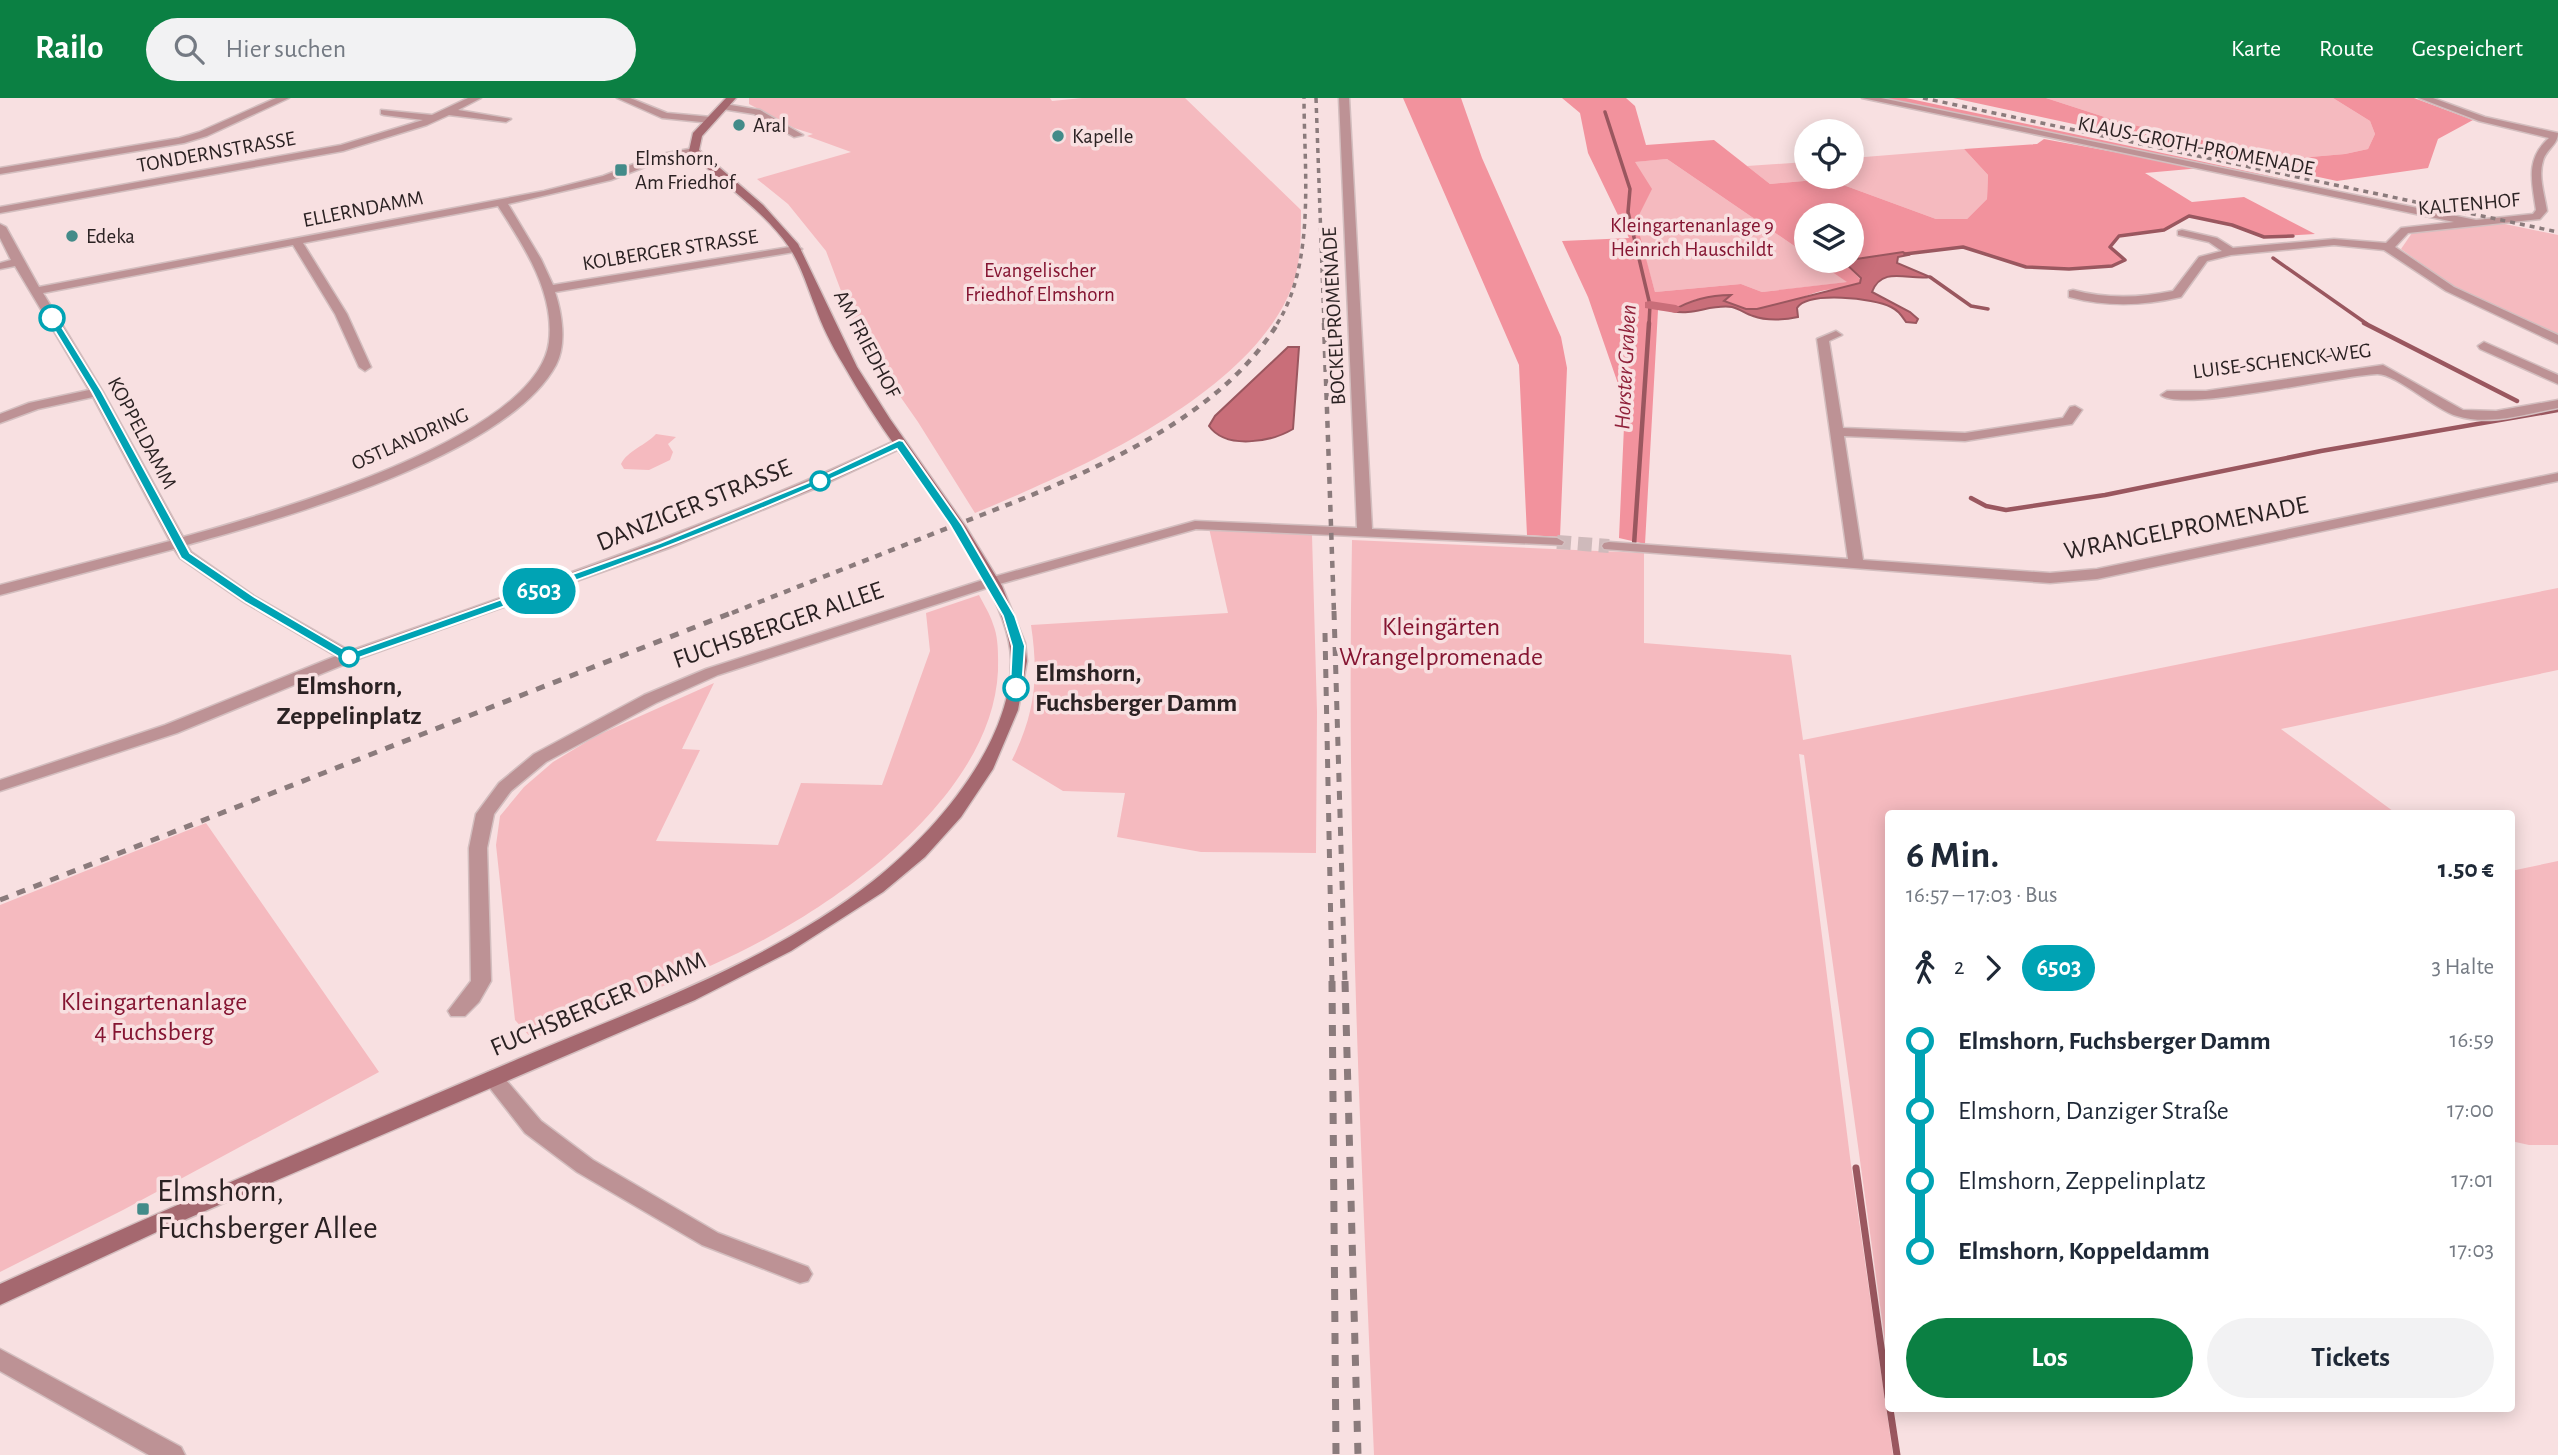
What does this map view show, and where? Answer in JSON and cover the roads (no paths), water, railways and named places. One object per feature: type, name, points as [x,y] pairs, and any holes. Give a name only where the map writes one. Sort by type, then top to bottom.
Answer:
[{"type":"street","points":[[0,171],[180,141],[203,134],[284,98]]},
{"type":"street","name":"TONDERNSTRASSE","points":[[0,210],[343,148],[394,134],[476,98]]},
{"type":"street","points":[[622,98],[665,116],[711,120]]},
{"type":"street","name":"BOCKELPROMENADE","points":[[1344,98],[1365,533]]},
{"type":"street","name":"KLAUS-GROTH-PROMENADE","points":[[1867,98],[2476,223]]},
{"type":"street","points":[[2424,98],[2482,119],[2556,140]]},
{"type":"street","points":[[694,146],[704,126],[728,103],[757,112],[799,135]]},
{"type":"street","name":"TONDERNSTRASSE","points":[[384,112],[435,118]]},
{"type":"street","points":[[449,112],[506,120]]},
{"type":"street","name":"KALTENHOF","points":[[2388,247],[2405,230],[2536,217],[2542,211],[2534,173],[2538,155],[2556,140]]},
{"type":"street","name":"ELLERNDAMM","points":[[36,291],[581,186],[694,146]]},
{"type":"street","name":"AM FRIEDHOF","points":[[694,146],[777,223],[796,249],[849,364],[991,582]]},
{"type":"street","name":"OSTLANDRING","points":[[0,590],[176,542],[376,479],[450,448],[509,413],[537,387],[550,363],[555,331],[550,289],[536,259],[502,203]]},
{"type":"street","name":"KOPPELDAMM","points":[[0,227],[18,262],[97,392],[185,555],[249,599],[349,657]]},
{"type":"street","points":[[2182,233],[2213,240],[2231,252]]},
{"type":"street","points":[[296,241],[341,314],[365,367]]},
{"type":"street","points":[[2073,294],[2091,299],[2140,302],[2177,294],[2203,259],[2231,252],[2334,242],[2388,247],[2450,289],[2558,340]]},
{"type":"street","name":"KOLBERGER STRASSE","points":[[550,289],[796,249]]},
{"type":"street","points":[[0,266],[18,262]]},
{"type":"street","points":[[1836,335],[1824,339],[1835,432],[1856,564]]},
{"type":"street","points":[[2484,346],[2558,380]]},
{"type":"street","name":"LUISE-SCHENCK-WEG","points":[[2167,395],[2206,395],[2383,369],[2459,413],[2472,416],[2558,404]]},
{"type":"street","points":[[0,419],[34,406],[97,392]]},
{"type":"street","points":[[1835,432],[1965,437],[2067,421],[2075,410]]},
{"type":"street","name":"DANZIGER STRASSE","points":[[0,786],[171,729],[349,657],[664,545],[816,483],[899,444]]},
{"type":"street","name":"WRANGELPROMENADE","points":[[1609,546],[2050,579],[2096,574],[2558,477]]},
{"type":"street","name":"FUCHSBERGER ALLEE","points":[[458,1011],[481,981],[478,848],[485,814],[505,787],[540,758],[650,699],[712,672],[991,582],[1195,525],[1365,533]]},
{"type":"street","points":[[1365,533],[1557,542]]},
{"type":"street","name":"FUCHSBERGER DAMM","points":[[0,1295],[153,1224],[688,995],[821,928],[882,883],[932,838],[977,783],[1001,738],[1013,704],[1018,646],[1009,616],[991,582]]},
{"type":"street","points":[[493,1078],[533,1127],[585,1167],[710,1239],[800,1274]]},
{"type":"street","points":[[0,1359],[172,1455]]},
{"type":"waterway","name":"Horster Graben","points":[[1605,112],[1630,189],[1628,212],[1650,305],[1649,324]]},
{"type":"waterway","points":[[1905,254],[1963,247],[2026,267],[2069,269],[2112,266],[2125,260],[2110,247],[2119,236],[2164,230],[2189,216],[2232,225],[2264,237],[2293,236]]},
{"type":"waterway","points":[[2273,258],[2367,324]]},
{"type":"waterway","points":[[1930,277],[1971,306],[1988,309]]},
{"type":"waterway","points":[[1650,305],[1676,309]]},
{"type":"waterway","name":"Horster Graben","points":[[1634,545],[1649,323]]},
{"type":"waterway","points":[[2364,323],[2517,401]]},
{"type":"waterway","points":[[1971,498],[1986,506],[2006,510],[2105,495],[2321,451],[2558,410]]},
{"type":"waterway","points":[[1856,1168],[1885,1376]]},
{"type":"waterway","points":[[1890,1412],[1897,1455]]},
{"type":"tunnel","points":[[1557,542],[1609,546]]},
{"type":"railway","points":[[1277,324],[1298,273],[1303,244],[1306,185],[1304,98]]},
{"type":"railway","points":[[1316,98],[1324,324]]},
{"type":"railway","points":[[1923,98],[2558,232]]},
{"type":"railway","points":[[732,613],[1028,497],[1124,452],[1170,426],[1212,396],[1249,362],[1278,323]]},
{"type":"railway","points":[[1324,323],[1334,613]]},
{"type":"railway","points":[[0,900],[736,611]]},
{"type":"railway","points":[[1334,611],[1345,983]]},
{"type":"railway","points":[[1325,633],[1332,983]]},
{"type":"railway","points":[[1332,981],[1336,1455]]},
{"type":"railway","points":[[1345,981],[1358,1455]]},
{"type":"place","name":"Aral","points":[[739,125]]},
{"type":"place","name":"Kapelle","points":[[1058,136]]},
{"type":"place","name":"Elmshorn, Am Friedhof","points":[[621,170]]},
{"type":"place","name":"Edeka","points":[[72,236]]},
{"type":"place","name":"Elmshorn, Zeppelinplatz","points":[[349,657]]},
{"type":"place","name":"Elmshorn, Fuchsberger Damm","points":[[1016,688]]},
{"type":"place","name":"Elmshorn, Fuchsberger Allee","points":[[143,1209]]},
{"type":"park label","name":"Kleingartenanlage 9 Heinrich Hauschildt","points":[[1692,237]]},
{"type":"park label","name":"Evangelischer Friedhof Elmshorn","points":[[1040,282]]},
{"type":"park label","name":"Kleingärten Wrangelpromenade","points":[[1441,642]]},
{"type":"park label","name":"Kleingartenanlage 4 Fuchsberg","points":[[154,1017]]}]
